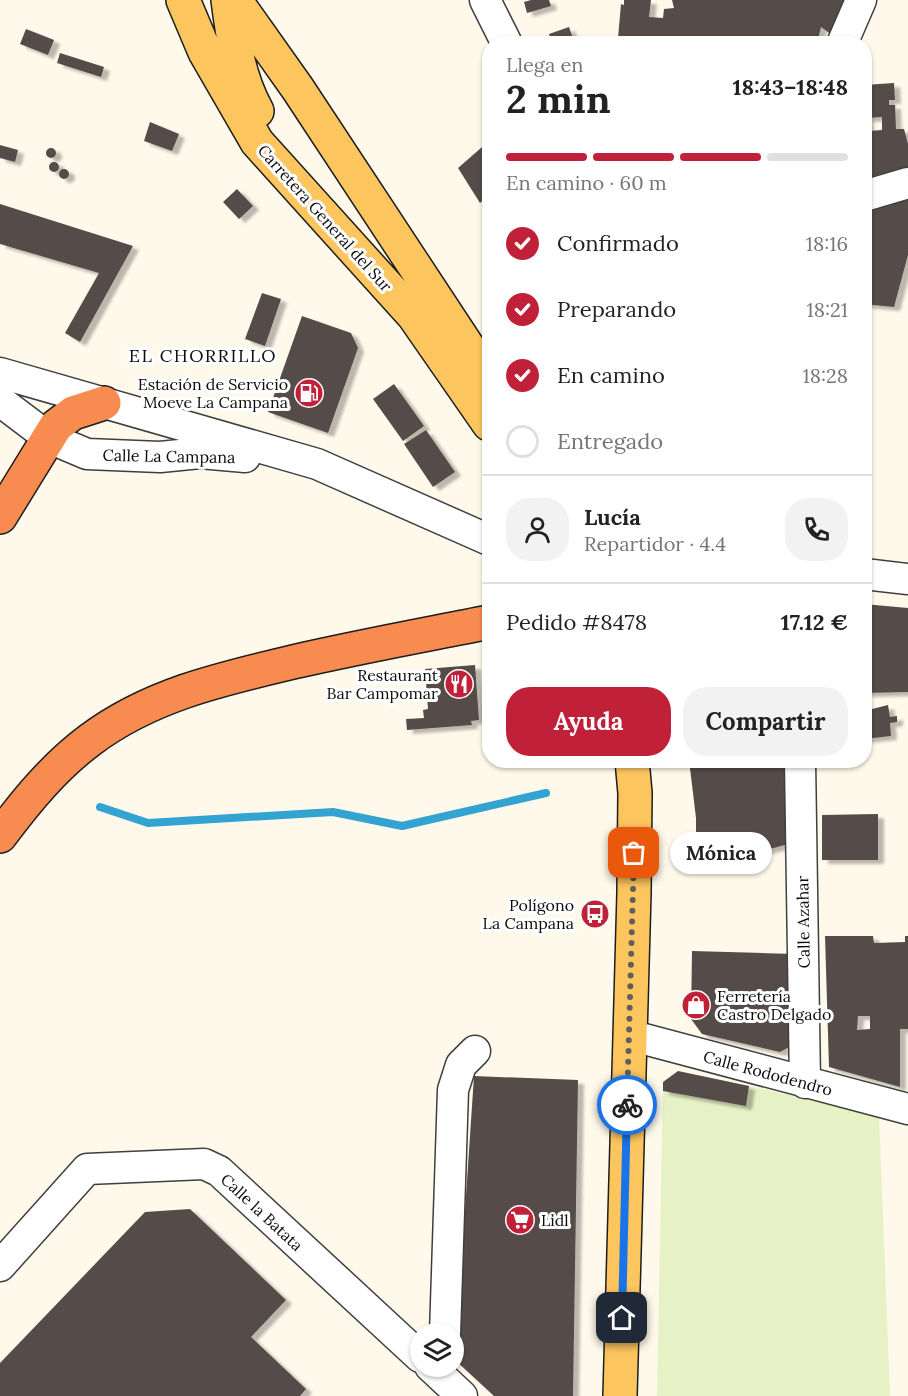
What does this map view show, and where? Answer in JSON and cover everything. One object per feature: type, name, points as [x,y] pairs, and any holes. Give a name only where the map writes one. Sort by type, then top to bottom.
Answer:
[{"type":"highway","points":[[0,517],[56,426],[73,413],[104,403]]},
{"type":"highway","points":[[0,836],[41,782],[68,759],[131,713],[160,700],[218,679],[482,623]]},
{"type":"main road","name":"Carretera General del Sur","points":[[183,0],[205,52],[257,142],[309,203],[414,316],[482,414]]},
{"type":"main road","points":[[228,0],[235,52],[249,98],[309,203]]},
{"type":"main road","name":"Carretera General del Sur","points":[[235,0],[298,89],[482,368]]},
{"type":"main road","points":[[260,0],[298,89]]},
{"type":"main road","points":[[620,1396],[634,871],[632,768]]},
{"type":"street","points":[[485,0],[503,36]]},
{"type":"street","points":[[845,36],[861,0]]},
{"type":"street","points":[[872,194],[908,183]]},
{"type":"street","name":"Calle La Campana","points":[[0,373],[317,464],[482,537]]},
{"type":"street","name":"Calle La Campana","points":[[0,401],[49,438],[87,454],[118,458],[200,453],[317,464]]},
{"type":"street","points":[[872,575],[908,579]]},
{"type":"street","name":"Calle Azahar","points":[[800,768],[805,1083]]},
{"type":"street","name":"Calle Rododendro","points":[[629,1035],[908,1109]]},
{"type":"street","points":[[445,1323],[453,1090],[461,1065],[475,1051]]},
{"type":"street","name":"Calle la Batata","points":[[0,1266],[87,1169],[204,1164],[219,1172],[410,1346]]},
{"type":"street","name":"Calle la Batata","points":[[443,1377],[462,1396]]},
{"type":"green space","points":[[678,1071],[879,1114],[890,1396],[657,1396],[663,1082]]},
{"type":"building","points":[[549,0],[551,6],[527,13],[524,2]]},
{"type":"building","points":[[624,0],[651,0],[649,17],[663,18],[664,9],[674,8],[672,0],[847,0],[832,35],[821,27],[819,36],[618,36],[621,4],[624,5]]},
{"type":"building","points":[[569,27],[572,36],[550,36],[549,34]]},
{"type":"building","points":[[26,29],[54,40],[48,55],[20,44]]},
{"type":"building","points":[[60,53],[104,67],[101,77],[57,63]]},
{"type":"building","points":[[894,83],[895,100],[889,100],[889,105],[895,105],[896,129],[904,129],[908,144],[908,167],[872,177],[872,131],[882,130],[882,117],[872,118],[872,84]]},
{"type":"building","points":[[150,122],[179,134],[172,151],[144,141]]},
{"type":"building","points":[[0,145],[18,150],[15,162],[0,158]]},
{"type":"building","points":[[482,147],[482,201],[480,203],[458,168]]},
{"type":"building","points":[[51,148],[55,149],[55,157],[51,158],[47,157],[46,153],[47,149]]},
{"type":"building","points":[[54,162],[58,163],[58,171],[54,172],[50,171],[49,167],[50,163]]},
{"type":"building","points":[[64,169],[68,170],[68,178],[64,179],[60,178],[59,174],[60,170]]},
{"type":"building","points":[[237,189],[253,206],[239,219],[223,202]]},
{"type":"building","points":[[908,199],[908,255],[894,307],[872,305],[872,209]]},
{"type":"building","points":[[0,204],[133,246],[80,342],[65,333],[99,273],[0,244]]},
{"type":"building","points":[[262,293],[281,299],[265,346],[245,339]]},
{"type":"building","name":"Estación de Servicio Moeve La Campana","points":[[302,316],[351,333],[358,348],[328,433],[268,412]]},
{"type":"building","points":[[394,384],[424,426],[403,441],[373,399]]},
{"type":"building","points":[[426,430],[455,472],[433,487],[404,444]]},
{"type":"building","points":[[872,605],[908,608],[908,692],[872,693]]},
{"type":"building","points":[[475,665],[479,720],[471,721],[472,725],[407,730],[406,719],[424,718],[423,710],[428,709],[425,669]]},
{"type":"building","points":[[888,705],[890,717],[897,716],[897,722],[890,723],[891,736],[872,738],[872,709]]},
{"type":"building","points":[[690,768],[790,768],[792,843],[696,869],[696,818]]},
{"type":"building","points":[[878,814],[878,860],[822,860],[822,815]]},
{"type":"building","points":[[825,936],[873,936],[874,943],[905,942],[905,936],[908,936],[908,1029],[900,1029],[900,1087],[829,1067]],"holes":[[[858,1016],[870,1016],[870,1029],[857,1030]]]},
{"type":"building","points":[[692,951],[795,954],[799,1042],[780,1052],[702,1034],[691,1019]]},
{"type":"building","points":[[678,1071],[749,1086],[746,1106],[663,1091],[663,1082]]},
{"type":"building","name":"Lidl","points":[[474,1076],[578,1080],[573,1396],[494,1396],[464,1368],[464,1323],[457,1323]]},
{"type":"building","points":[[190,1209],[286,1300],[251,1337],[306,1389],[300,1396],[0,1396],[0,1363],[145,1212]]},
{"type":"waterway","points":[[100,807],[148,823],[333,812],[402,826],[546,793]]},
{"type":"way so far","points":[[627,1105],[634,853]]},
{"type":"place","name":"Estación de Servicio Moeve La Campana","points":[[309,393]]},
{"type":"place","name":"Restaurant Bar Campomar","points":[[459,684]]},
{"type":"place","name":"Mónica","points":[[634,853]]},
{"type":"place","name":"Polígono La Campana","points":[[595,914]]},
{"type":"place","name":"Ferretería Castro Delgado","points":[[696,1005]]},
{"type":"place","name":"Lidl","points":[[520,1220]]},
{"type":"district","name":"EL CHORRILLO","points":[[203,356]]},
{"type":"route","points":[[622,1318],[627,1105]]}]
